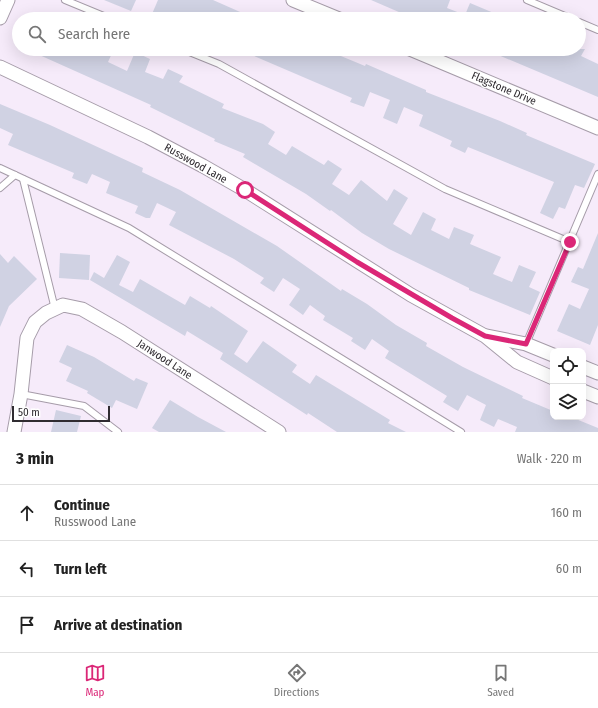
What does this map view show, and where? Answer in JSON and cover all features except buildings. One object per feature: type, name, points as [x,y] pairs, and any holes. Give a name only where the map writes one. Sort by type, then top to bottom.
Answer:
[{"type":"street","points":[[0,16],[8,0]]},
{"type":"street","points":[[293,0],[322,12]]},
{"type":"street","name":"Flagstone Drive","points":[[427,56],[598,128]]},
{"type":"street","name":"Russwood Lane","points":[[0,68],[122,124],[245,190],[398,287],[485,336],[517,362],[550,377]]},
{"type":"street","name":"Janwood Lane","points":[[50,311],[63,305],[82,309],[128,336],[279,432]]},
{"type":"street","points":[[14,432],[21,394],[27,338],[35,322],[50,311]]},
{"type":"street","name":"Russwood Lane","points":[[485,336],[526,344],[550,353]]},
{"type":"street","points":[[586,368],[598,373]]},
{"type":"street","points":[[586,391],[598,397]]},
{"type":"lane","points":[[65,0],[94,12]]},
{"type":"lane","points":[[527,0],[555,12]]},
{"type":"lane","points":[[586,25],[598,30]]},
{"type":"lane","points":[[199,56],[218,64],[445,189],[570,242]]},
{"type":"lane","points":[[0,168],[129,228],[462,432]]},
{"type":"lane","points":[[526,344],[598,174]]},
{"type":"lane","points":[[0,188],[15,175]]},
{"type":"lane","points":[[23,179],[50,311]]},
{"type":"lane","points":[[21,394],[84,406],[118,432]]},
{"type":"route","points":[[245,190],[357,262],[452,318],[485,336],[526,344],[570,242]]}]
